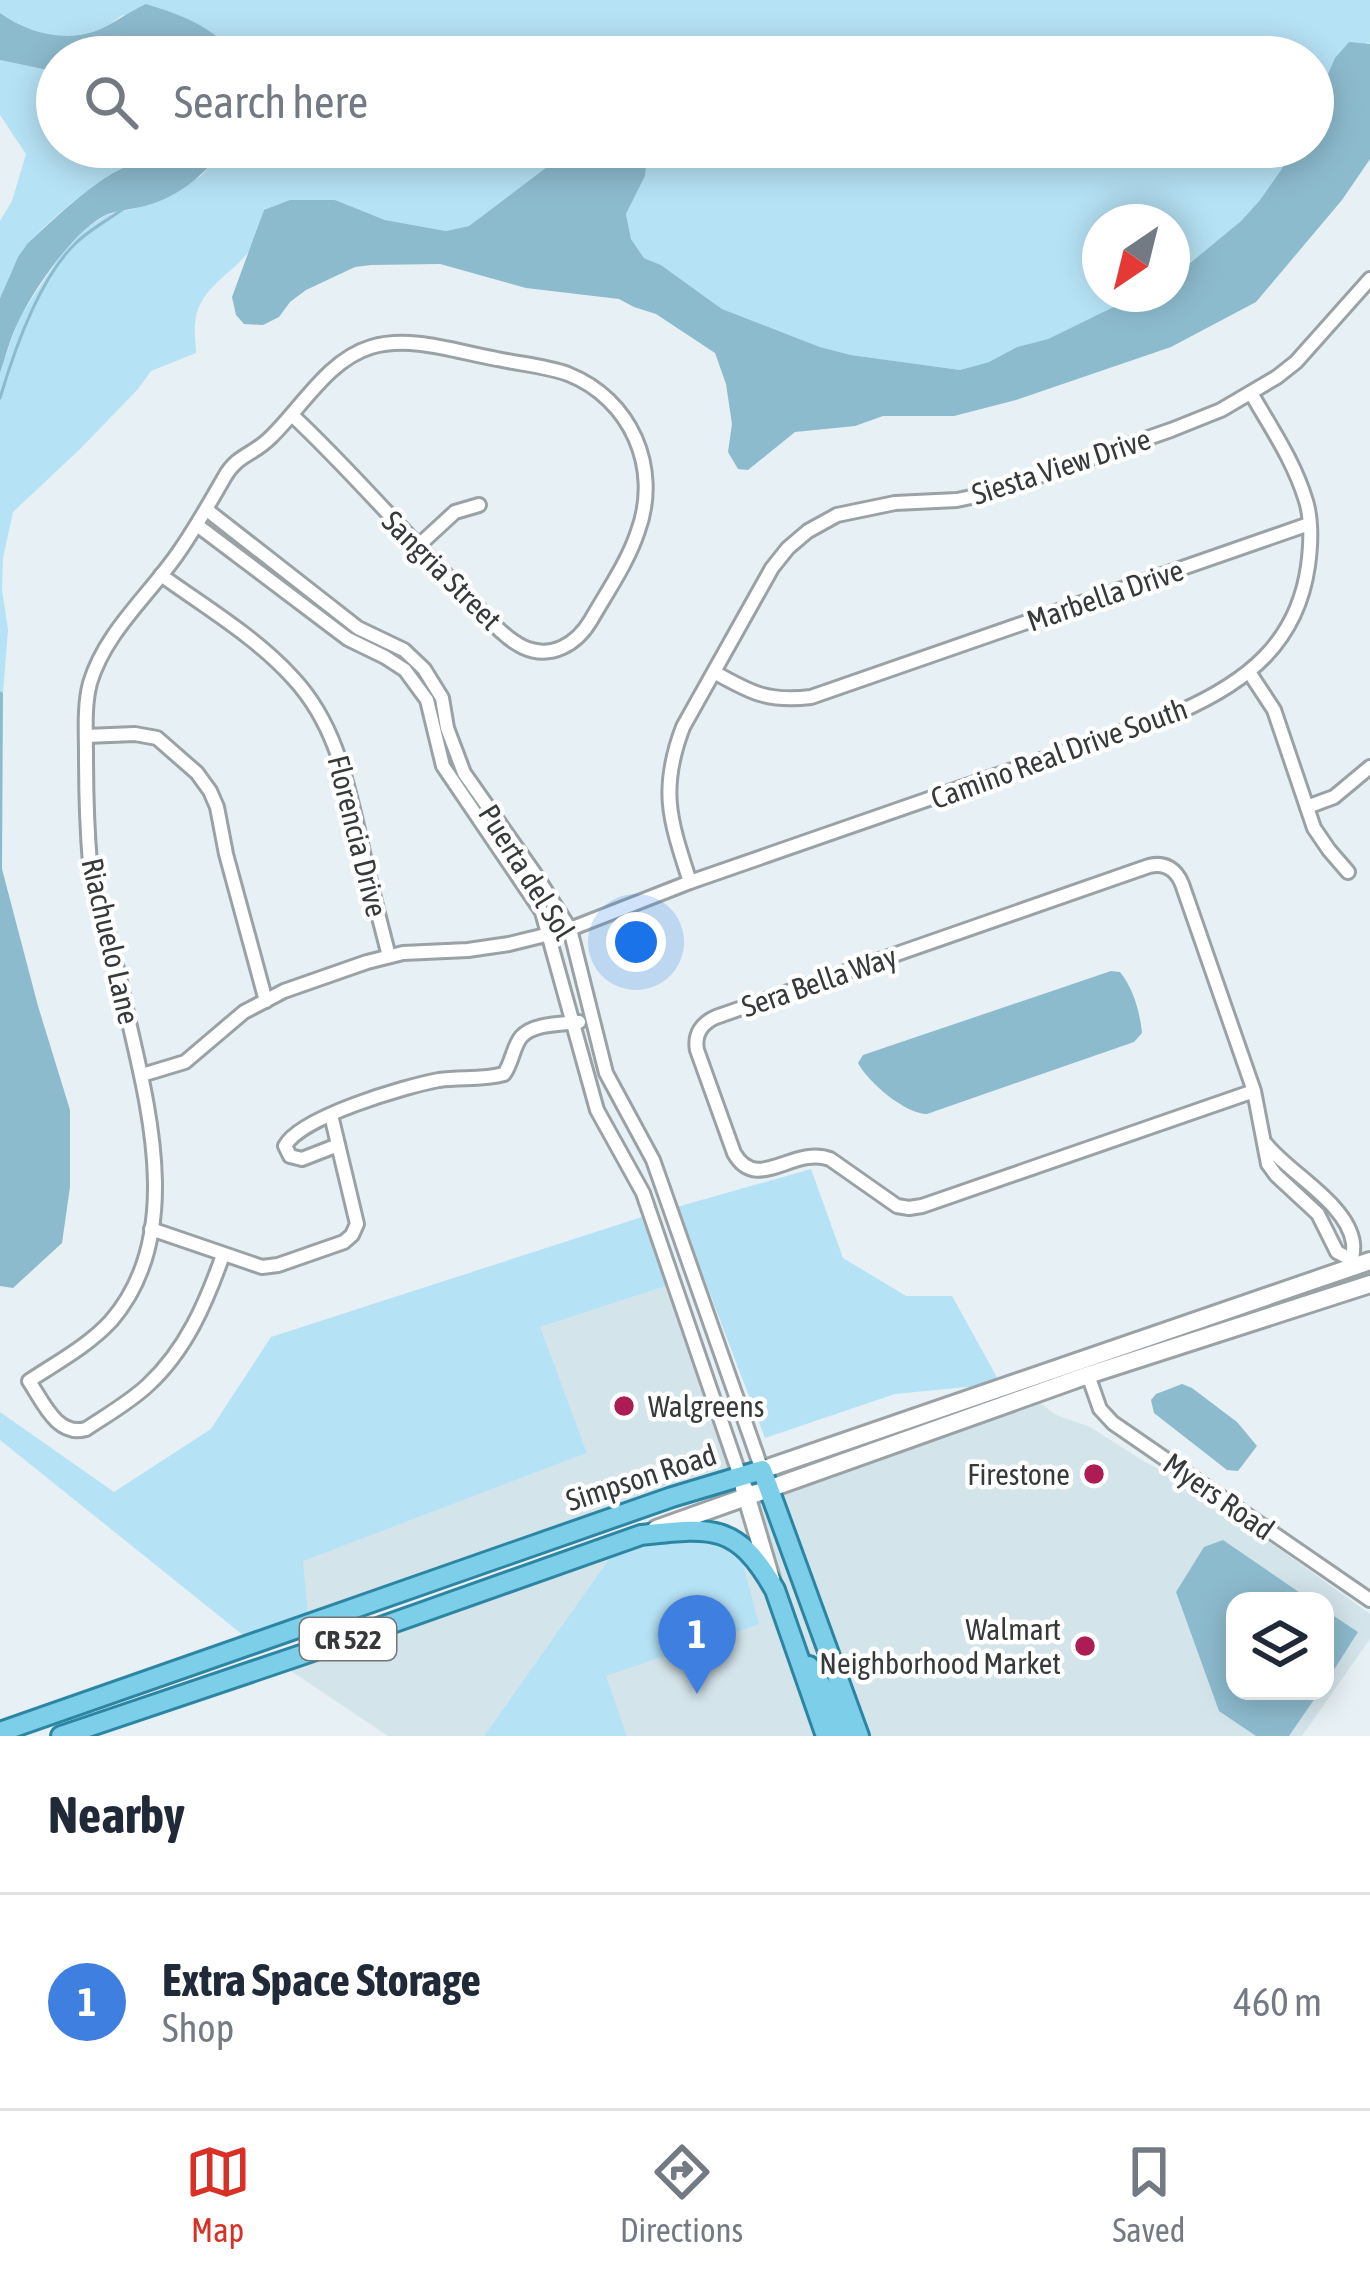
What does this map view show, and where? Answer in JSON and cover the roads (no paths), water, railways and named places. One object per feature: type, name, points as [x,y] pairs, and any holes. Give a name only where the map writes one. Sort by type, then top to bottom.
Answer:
[{"type":"main road","name":"Simpson Road","points":[[0,1732],[38,1728],[328,1618],[1358,1262]]},
{"type":"main road","name":"Simpson Road","points":[[62,1736],[1088,1375],[1366,1286]]},
{"type":"main road","points":[[1088,1375],[1110,1350]]},
{"type":"main road","points":[[1033,1394],[1049,1371]]},
{"type":"main road","points":[[762,1470],[859,1736]]},
{"type":"main road","points":[[740,1476],[775,1590]]},
{"type":"main road","name":"CR 522","points":[[641,1535],[691,1529],[730,1537],[747,1548],[775,1590],[826,1736]]},
{"type":"main road","points":[[242,1674],[309,1646],[324,1633],[328,1618]]},
{"type":"main road","points":[[792,1643],[823,1688],[842,1736]]},
{"type":"street","name":"Siesta View Drive","points":[[690,882],[670,821],[673,754],[714,671],[788,548],[836,515],[895,502],[957,500],[990,493],[1221,410],[1296,362],[1370,279]]},
{"type":"street","name":"Sangria Street","points":[[219,488],[234,463],[265,443],[333,370],[355,354],[409,343],[567,374],[600,393],[620,411],[644,461],[644,514],[634,542],[578,638],[544,652],[516,643],[292,415]]},
{"type":"street","name":"Camino Real Drive South","points":[[142,1075],[184,1062],[244,1012],[284,991],[388,956],[468,950],[570,929],[690,882],[1179,712],[1222,691],[1249,672],[1282,637],[1296,612],[1311,544],[1308,506],[1293,466],[1250,393]]},
{"type":"street","name":"Riachuelo Lane","points":[[219,488],[101,656],[90,685],[86,736],[90,865],[142,1075],[154,1151],[151,1229],[146,1256],[129,1293],[92,1339],[29,1381],[65,1430],[86,1429],[133,1398],[170,1361],[207,1299],[223,1255]]},
{"type":"street","points":[[417,547],[455,512],[479,505]]},
{"type":"street","name":"Puerta del Sol","points":[[206,510],[358,628],[404,650],[424,669],[442,698],[447,728],[464,773],[570,929],[606,1073],[647,1149],[762,1470]]},
{"type":"street","name":"Marbella Drive","points":[[714,671],[764,698],[811,697],[1309,524]]},
{"type":"street","name":"Puerta del Sol","points":[[197,525],[348,639],[405,670],[427,700],[443,766],[542,912],[597,1110],[643,1193],[740,1476]]},
{"type":"street","name":"Florencia Drive","points":[[161,575],[271,656],[318,711],[348,779],[388,956]]},
{"type":"street","points":[[895,650],[900,666]]},
{"type":"street","points":[[1249,672],[1274,710],[1314,828],[1348,872]]},
{"type":"street","points":[[86,736],[157,738],[210,791],[266,1000]]},
{"type":"street","points":[[1307,807],[1334,797],[1370,767]]},
{"type":"street","name":"Sera Bella Way","points":[[1254,1091],[909,1208],[897,1206],[819,1155],[762,1170],[743,1165],[734,1153],[696,1040],[704,1024],[716,1017],[1163,865],[1182,884],[1254,1091],[1265,1143],[1338,1212],[1366,1286]]},
{"type":"street","points":[[338,1144],[302,1159],[290,1156],[285,1146],[293,1135],[331,1115],[410,1086],[504,1074],[520,1038],[547,1026],[592,1020]]},
{"type":"street","points":[[151,1229],[262,1267],[344,1242],[357,1224],[331,1115]]},
{"type":"street","points":[[626,1160],[647,1149]]},
{"type":"street","name":"Myers Road","points":[[1088,1375],[1100,1409],[1113,1423],[1370,1600]]},
{"type":"waterway","points":[[0,398],[20,338],[50,275],[81,238],[123,209]]},
{"type":"place","name":"Walgreens","points":[[624,1406]]},
{"type":"place","name":"Firestone","points":[[1094,1474]]},
{"type":"place","name":"Walmart Neighborhood Market","points":[[1085,1646]]},
{"type":"place","name":"Extra Space Storage","points":[[697,1694]]}]
